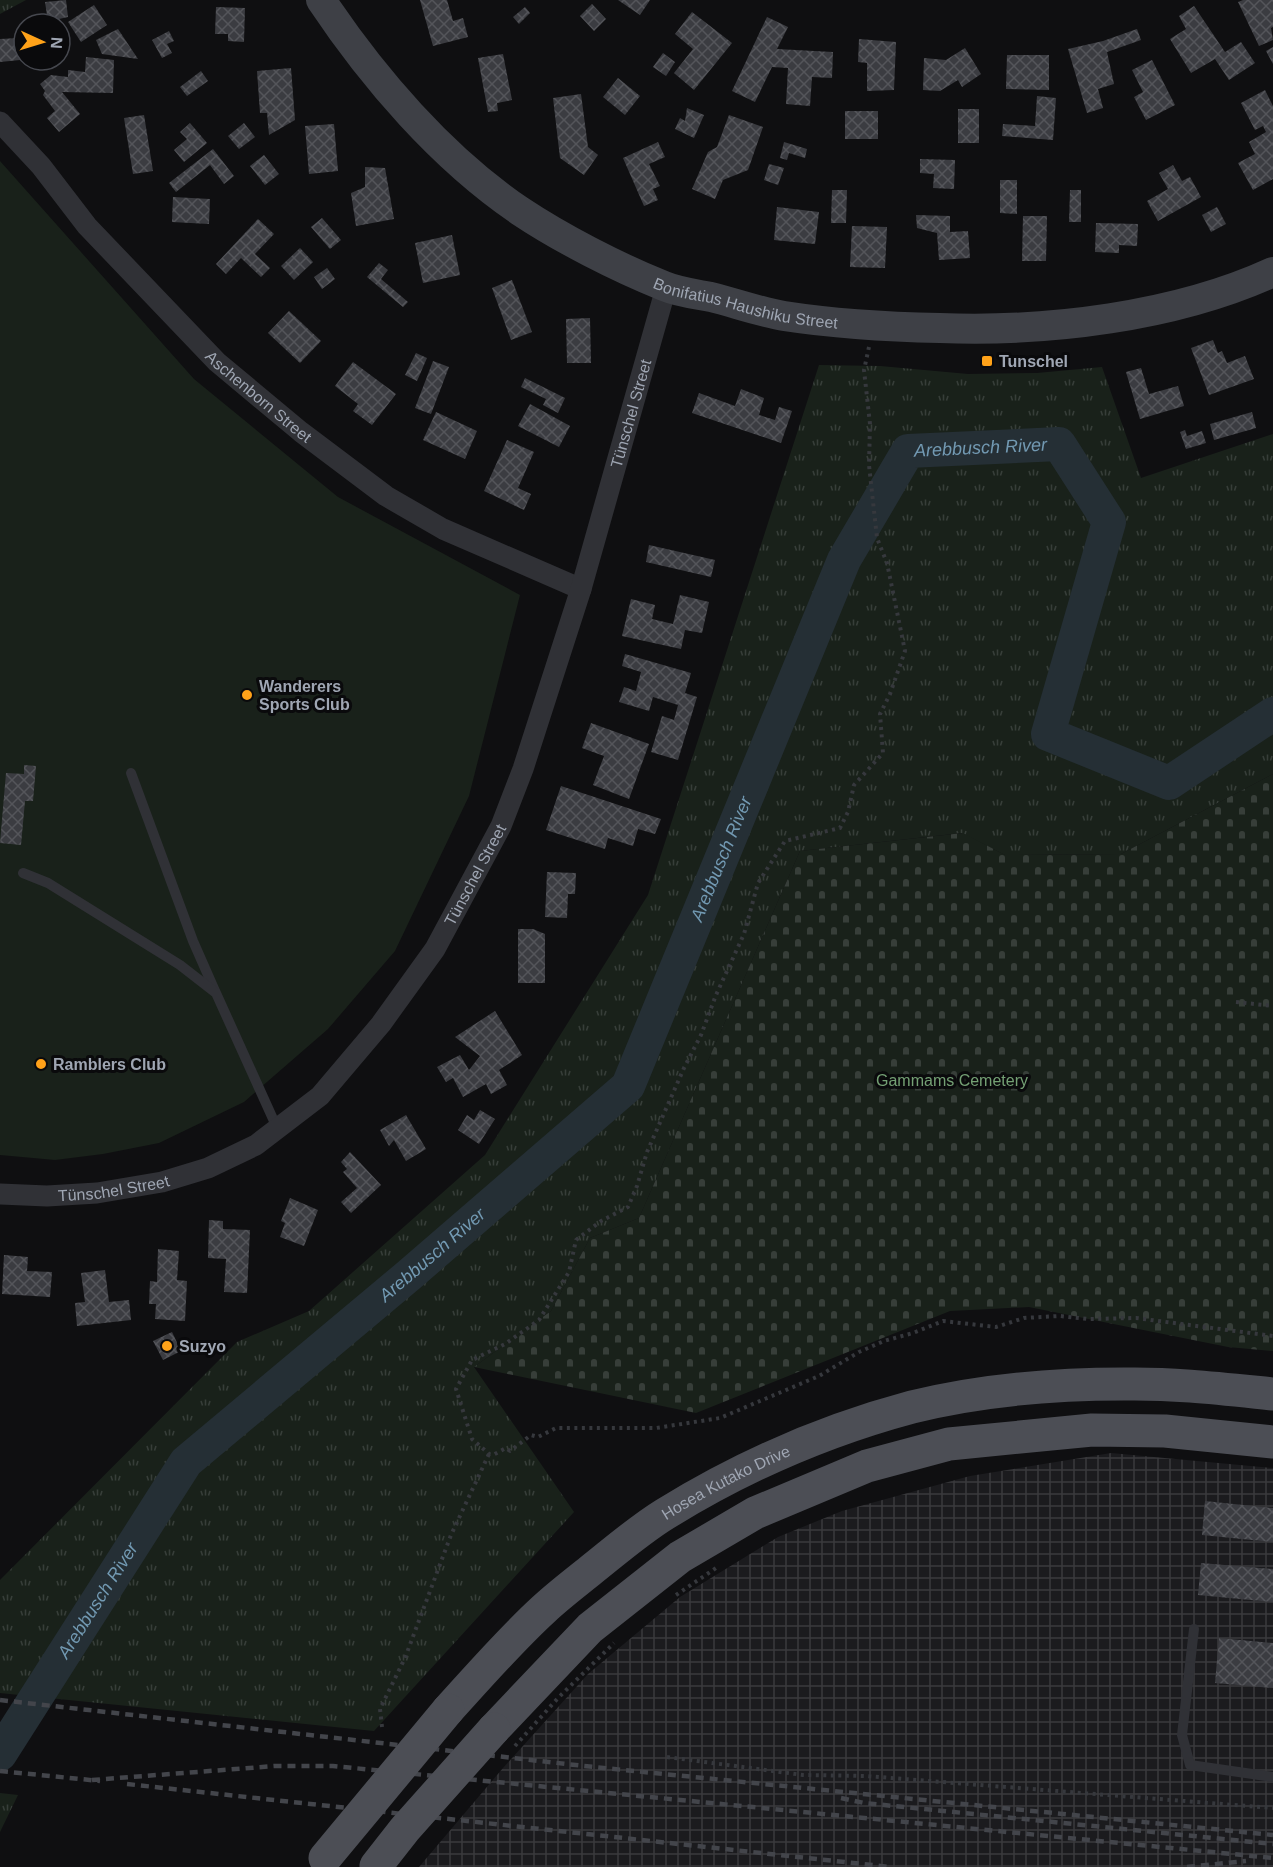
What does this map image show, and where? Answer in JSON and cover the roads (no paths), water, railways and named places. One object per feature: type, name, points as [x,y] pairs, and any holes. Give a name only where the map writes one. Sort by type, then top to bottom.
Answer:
[{"type":"main road","name":"Hosea Kutako Drive","points":[[321,1862],[448,1710],[544,1609],[640,1531],[704,1491],[747,1469],[798,1446],[912,1407],[1008,1390],[1125,1383],[1171,1384],[1273,1394]]},
{"type":"main road","points":[[376,1866],[405,1829],[494,1729],[590,1628],[680,1557],[755,1514],[867,1466],[949,1444],[1092,1430],[1164,1431],[1273,1442]]},
{"type":"street","name":"Bonifatius Haushiku Street","points":[[321,0],[393,95],[454,157],[496,193],[548,228],[666,288],[782,316],[873,326],[990,330],[1070,323],[1152,311],[1246,284],[1273,272]]},
{"type":"street","name":"Aschenborn Street","points":[[0,122],[41,166],[87,226],[217,362],[301,432],[386,496],[443,529],[581,589]]},
{"type":"street","name":"Tünschel Street","points":[[0,1194],[47,1196],[97,1193],[162,1182],[208,1168],[256,1145],[321,1096],[388,1016],[447,927],[501,826],[523,769],[581,589],[666,288]]},
{"type":"lane","points":[[131,772],[193,942],[278,1130]]},
{"type":"lane","points":[[23,873],[48,883],[180,965],[216,993]]},
{"type":"lane","points":[[1194,1629],[1182,1735],[1190,1766],[1273,1777]]},
{"type":"waterway","name":"Arebbusch River","points":[[0,1754],[186,1462],[408,1276],[628,1086],[844,560],[908,451],[1059,444],[1109,522],[1048,734],[1169,783],[1273,714]]},
{"type":"railway","points":[[0,1700],[584,1766],[1273,1835]]},
{"type":"railway","points":[[92,1780],[275,1766],[333,1766],[1273,1858]]},
{"type":"railway","points":[[0,1771],[100,1781]]},
{"type":"railway","points":[[127,1784],[890,1867]]},
{"type":"railway","points":[[841,1798],[864,1803],[1273,1844]]},
{"type":"railway","points":[[1187,1867],[1246,1861]]},
{"type":"place","name":"Tunschel","points":[[987,361]]},
{"type":"place","name":"Wanderers Sports Club","points":[[247,695]]},
{"type":"place","name":"Ramblers Club","points":[[41,1064]]},
{"type":"place","name":"Suzyo","points":[[167,1346]]},
{"type":"park label","name":"Gammams Cemetery","points":[[952,1080]]}]
